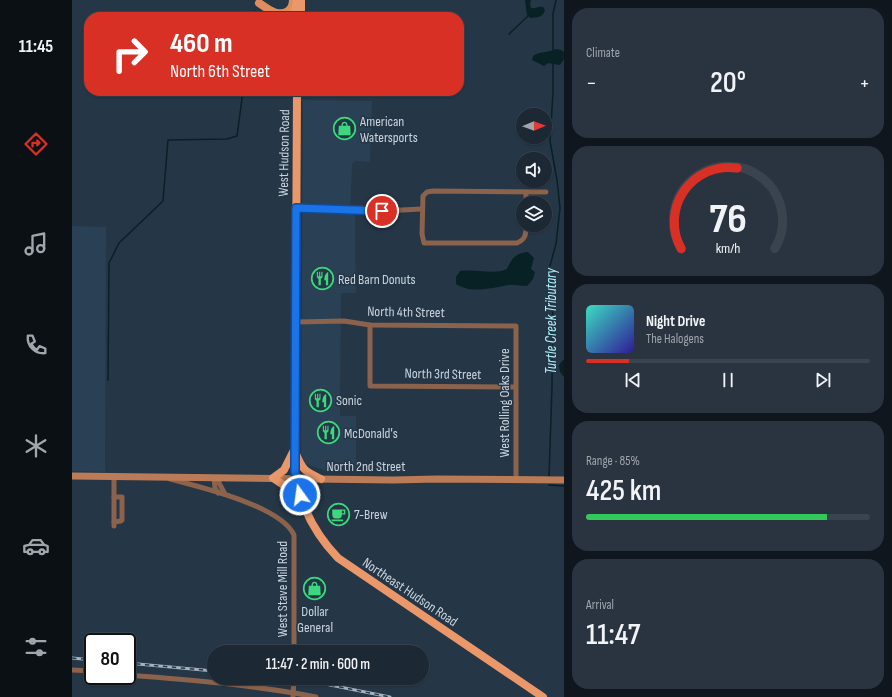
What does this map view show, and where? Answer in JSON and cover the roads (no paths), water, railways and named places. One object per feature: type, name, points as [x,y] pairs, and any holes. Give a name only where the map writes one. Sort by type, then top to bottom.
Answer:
[{"type":"highway","points":[[294,12],[297,0]]},
{"type":"highway","points":[[301,0],[301,12]]},
{"type":"highway","name":"West Hudson Road","points":[[296,479],[297,96]]},
{"type":"highway","points":[[295,450],[284,470],[273,478],[285,486],[292,494],[300,495]]},
{"type":"highway","points":[[295,450],[302,468],[307,473],[321,479]]},
{"type":"highway","name":"Northeast Hudson Road","points":[[296,479],[305,508],[317,532],[338,558],[543,697]]},
{"type":"main road","points":[[286,12],[293,4],[293,0]]},
{"type":"main road","points":[[257,2],[274,12]]},
{"type":"main road","points":[[257,2],[266,12]]},
{"type":"main road","name":"North 2nd Street","points":[[72,476],[167,478],[564,480]]},
{"type":"street","points":[[526,232],[526,235],[522,240],[517,243],[424,242],[422,234],[423,196],[427,192],[433,191],[546,192]]},
{"type":"street","points":[[296,208],[382,211],[422,209]]},
{"type":"street","name":"North 4th Street","points":[[296,322],[344,322],[370,325],[516,326]]},
{"type":"street","name":"North 3rd Street","points":[[370,325],[370,386],[515,387]]},
{"type":"street","name":"West Rolling Oaks Drive","points":[[516,326],[516,480]]},
{"type":"street","points":[[114,477],[114,497],[114,524],[122,520],[122,497],[114,497]]},
{"type":"street","name":"West Stave Mill Road","points":[[167,478],[225,494],[254,505],[291,527],[294,535],[294,645]]},
{"type":"street","points":[[216,478],[215,488],[218,493]]},
{"type":"street","points":[[216,478],[225,494]]},
{"type":"street","points":[[72,670],[84,671]]},
{"type":"street","points":[[136,675],[275,689],[293,695],[316,697]]},
{"type":"street","points":[[293,695],[294,685]]},
{"type":"waterway","name":"Turtle Creek Tributary","points":[[553,52],[553,14],[556,0]]},
{"type":"waterway","points":[[509,34],[528,16]]},
{"type":"waterway","name":"Turtle Creek Tributary","points":[[549,477],[553,294],[548,273],[556,244],[560,208],[550,141],[553,63]]},
{"type":"waterway","name":"Turtle Creek Tributary","points":[[108,380],[109,263],[119,243],[163,201],[168,140],[227,139],[237,136],[242,96]]},
{"type":"waterway","name":"Turtle Creek Tributary","points":[[549,485],[564,486]]},
{"type":"railway","points":[[72,658],[84,659]]},
{"type":"railway","points":[[136,664],[207,670]]},
{"type":"railway","points":[[330,685],[390,697]]},
{"type":"place","name":"American Watersports","points":[[344,129]]},
{"type":"place","name":"Red Barn Donuts","points":[[322,279]]},
{"type":"place","name":"Sonic","points":[[321,400]]},
{"type":"place","name":"McDonald's","points":[[328,433]]},
{"type":"place","name":"7-Brew","points":[[339,514]]},
{"type":"place","name":"Dollar General","points":[[315,589]]}]
